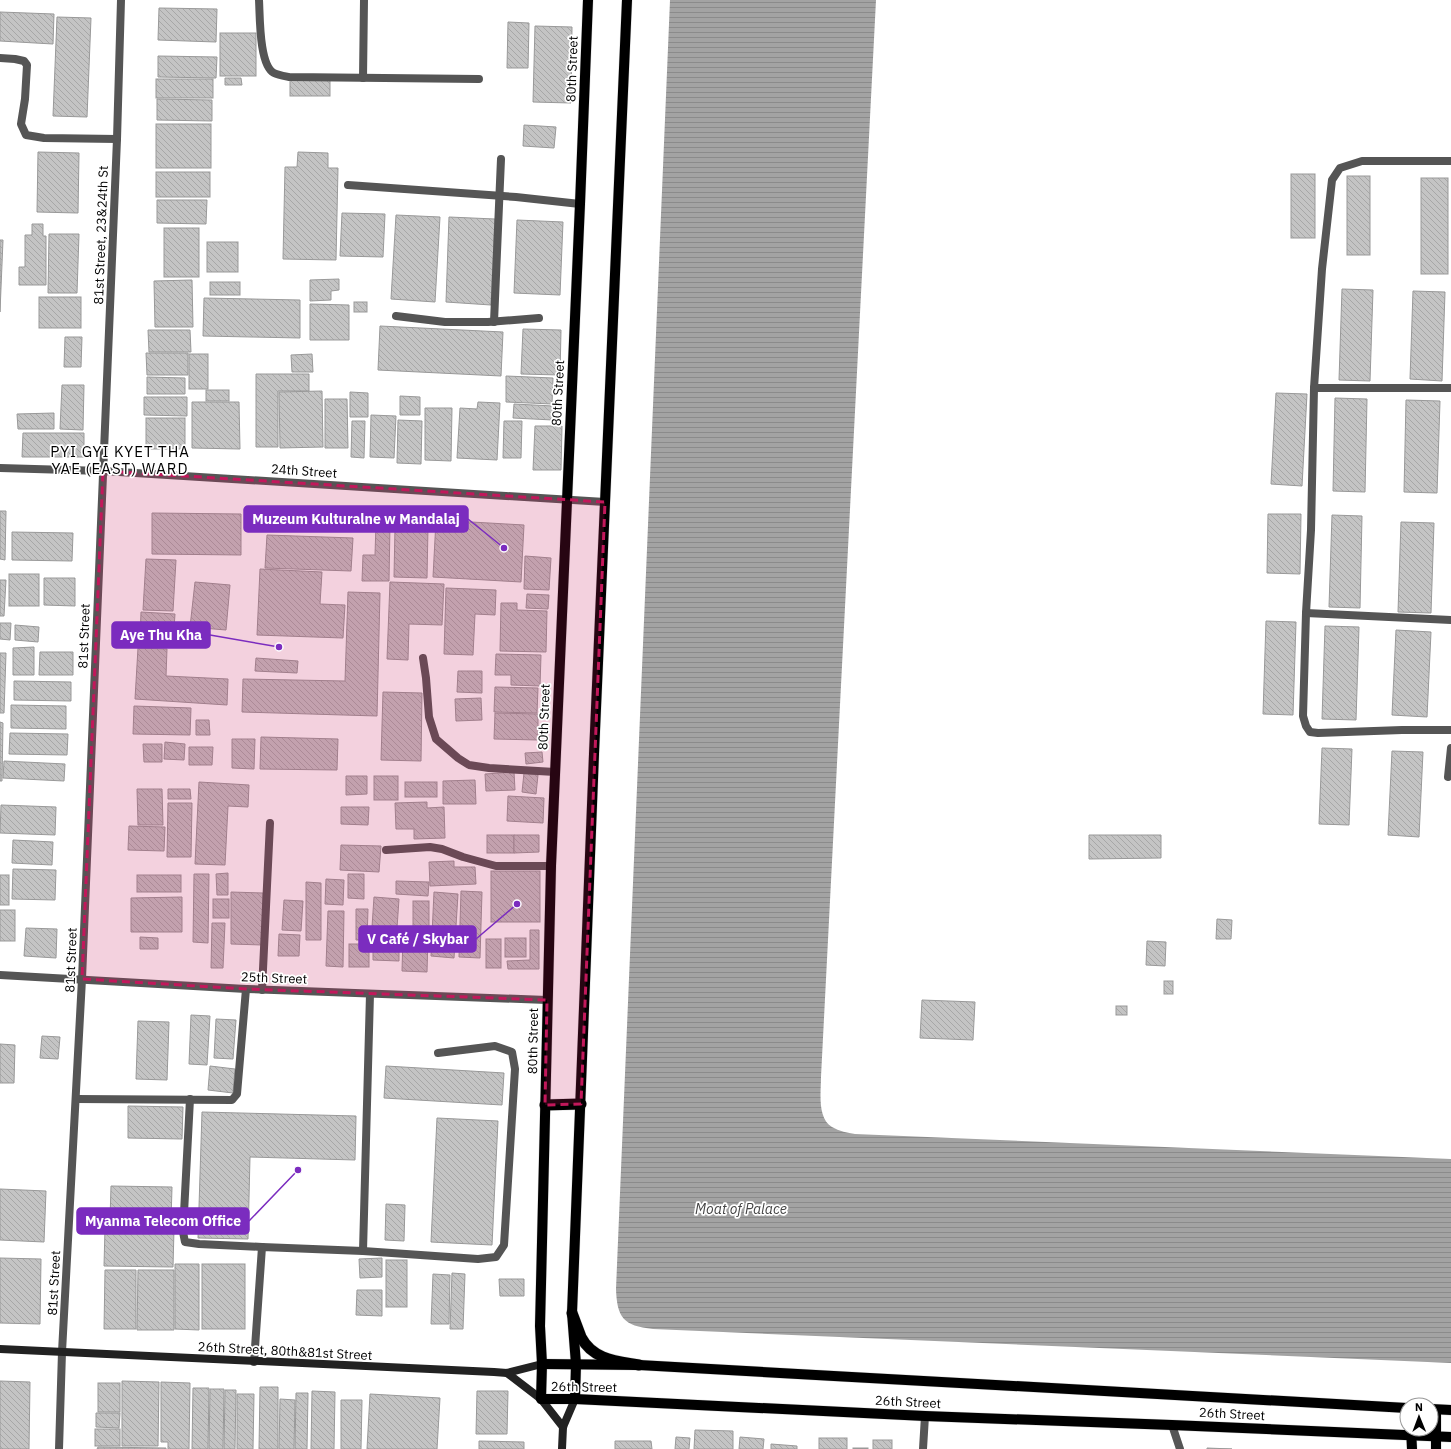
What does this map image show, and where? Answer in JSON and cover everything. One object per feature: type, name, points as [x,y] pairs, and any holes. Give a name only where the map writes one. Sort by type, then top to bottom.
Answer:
[{"type":"highway","points":[[545,1105],[581,1104]]},
{"type":"highway","points":[[572,1313],[582,1338],[597,1354],[611,1360],[639,1365]]},
{"type":"main road","name":"80th Street","points":[[541,1399],[542,1364],[540,1326],[551,866],[588,0]]},
{"type":"main road","points":[[562,1449],[563,1427],[575,1399],[576,1364],[572,1313],[627,0]]},
{"type":"main road","points":[[0,1349],[62,1352]]},
{"type":"main road","name":"26th Street, 80th&81st Street","points":[[62,1352],[254,1362],[507,1372]]},
{"type":"main road","name":"26th Street","points":[[507,1372],[542,1364],[639,1365],[1399,1408]]},
{"type":"main road","name":"26th Street","points":[[507,1372],[541,1399],[575,1399],[926,1416],[1399,1432]]},
{"type":"main road","points":[[541,1399],[563,1427]]},
{"type":"main road","points":[[1439,1409],[1451,1410]]},
{"type":"main road","name":"26th Street","points":[[1439,1436],[1451,1437]]},
{"type":"main road","points":[[1412,1437],[1412,1449]]},
{"type":"main road","points":[[1436,1449],[1437,1437]]},
{"type":"street","name":"81st Street, 23&24th St","points":[[102,471],[117,139],[121,0]]},
{"type":"street","points":[[259,0],[262,46],[266,65],[273,73],[289,77],[480,80]]},
{"type":"street","points":[[363,78],[364,0]]},
{"type":"street","points":[[0,58],[24,61],[26,65],[25,99],[21,124],[26,135],[44,138],[117,139]]},
{"type":"street","points":[[494,322],[501,159]]},
{"type":"street","points":[[1451,161],[1362,161],[1340,168],[1332,180],[1322,269],[1314,388],[1311,530],[1306,613],[1303,716],[1306,726],[1310,732],[1451,730]]},
{"type":"street","points":[[348,185],[499,196],[580,204]]},
{"type":"street","points":[[396,316],[445,322],[494,322],[539,318]]},
{"type":"street","points":[[1314,388],[1451,388]]},
{"type":"street","name":"24th Street","points":[[0,468],[102,471],[605,502]]},
{"type":"street","name":"81st Street","points":[[59,1449],[62,1352],[82,979],[102,471]]},
{"type":"street","points":[[1306,613],[1451,620]]},
{"type":"street","points":[[423,658],[429,717],[436,739],[458,758],[469,765],[482,767],[555,772]]},
{"type":"street","points":[[1448,777],[1451,748]]},
{"type":"street","points":[[262,990],[270,823]]},
{"type":"street","points":[[386,850],[430,847],[442,849],[463,857],[496,866],[551,866]]},
{"type":"street","name":"25th Street","points":[[0,975],[262,990],[547,1000]]},
{"type":"street","points":[[76,1099],[232,1100],[238,1094],[246,989]]},
{"type":"street","points":[[363,1251],[370,994]]},
{"type":"street","points":[[190,1099],[183,1232],[185,1242],[199,1244],[363,1251],[478,1259],[496,1257],[504,1245],[514,1069],[512,1052],[494,1046],[438,1053]]},
{"type":"street","points":[[254,1362],[262,1247]]},
{"type":"street","points":[[923,1449],[926,1416]]},
{"type":"street","points":[[1172,1425],[1180,1449]]},
{"type":"highlighted area","points":[[103,471],[605,502],[581,1104],[545,1105],[547,1000],[246,989],[82,979]]},
{"type":"water","name":"Moat of Palace","points":[[670,0],[876,0],[821,1077],[821,1104],[824,1118],[832,1127],[844,1132],[855,1134],[1451,1159],[1451,1363],[653,1329],[643,1328],[628,1322],[620,1313],[616,1289]]},
{"type":"building","points":[[159,8],[217,9],[216,42],[158,40]]},
{"type":"building","points":[[0,12],[54,14],[53,44],[0,41]]},
{"type":"building","points":[[57,17],[91,18],[87,117],[53,116]]},
{"type":"building","points":[[508,22],[529,23],[528,68],[507,68]]},
{"type":"building","points":[[535,26],[572,27],[571,103],[533,102]]},
{"type":"building","points":[[220,33],[256,33],[256,76],[220,76]]},
{"type":"building","points":[[158,56],[217,57],[216,78],[158,77]]},
{"type":"building","points":[[225,78],[241,78],[242,85],[225,85]]},
{"type":"building","points":[[156,79],[213,79],[213,98],[156,98]]},
{"type":"building","points":[[290,80],[330,80],[330,96],[290,96]]},
{"type":"building","points":[[157,99],[212,100],[212,121],[157,120]]},
{"type":"building","points":[[156,124],[211,124],[211,168],[156,168]]},
{"type":"building","points":[[524,125],[556,127],[554,148],[523,146]]},
{"type":"building","points":[[38,152],[79,153],[78,213],[37,212]]},
{"type":"building","points":[[298,152],[328,153],[328,168],[338,168],[336,260],[283,259],[285,167],[297,167]]},
{"type":"building","points":[[156,172],[210,172],[210,197],[156,197]]},
{"type":"building","points":[[1291,174],[1315,174],[1315,238],[1291,238]]},
{"type":"building","points":[[1347,176],[1370,176],[1370,255],[1347,255]]},
{"type":"building","points":[[1421,178],[1448,178],[1448,274],[1421,274]]},
{"type":"building","points":[[157,200],[207,200],[206,224],[157,223]]},
{"type":"building","points":[[342,213],[385,214],[383,257],[340,256]]},
{"type":"building","points":[[396,215],[440,217],[435,302],[391,299]]},
{"type":"building","points":[[449,217],[495,219],[491,305],[446,302]]},
{"type":"building","points":[[517,220],[563,222],[560,295],[514,293]]},
{"type":"building","points":[[32,224],[43,224],[43,236],[46,236],[46,285],[19,285],[19,267],[25,267],[25,235],[32,235]]},
{"type":"building","points":[[164,228],[199,228],[199,277],[164,277]]},
{"type":"building","points":[[49,234],[79,234],[77,293],[48,293]]},
{"type":"building","points":[[0,240],[3,240],[0,312]]},
{"type":"building","points":[[207,242],[238,242],[238,272],[207,272]]},
{"type":"building","points":[[339,279],[339,290],[331,291],[331,300],[310,301],[310,280]]},
{"type":"building","points":[[192,280],[193,327],[155,327],[154,281]]},
{"type":"building","points":[[210,282],[240,282],[240,295],[210,295]]},
{"type":"building","points":[[1342,289],[1373,290],[1370,381],[1339,380]]},
{"type":"building","points":[[1413,291],[1445,292],[1442,381],[1410,379]]},
{"type":"building","points":[[39,297],[81,297],[81,328],[39,328]]},
{"type":"building","points":[[204,298],[300,300],[300,338],[203,336]]},
{"type":"building","points":[[354,302],[367,302],[367,312],[354,312]]},
{"type":"building","points":[[310,304],[349,305],[349,340],[310,340]]},
{"type":"building","points":[[380,326],[503,332],[501,376],[378,370]]},
{"type":"building","points":[[523,329],[561,330],[560,375],[521,374]]},
{"type":"building","points":[[148,330],[190,330],[191,352],[149,352]]},
{"type":"building","points":[[65,337],[82,337],[81,367],[64,367]]},
{"type":"building","points":[[146,353],[188,353],[188,375],[147,375]]},
{"type":"building","points":[[189,354],[208,354],[208,389],[189,389]]},
{"type":"building","points":[[312,354],[313,372],[292,372],[291,355]]},
{"type":"building","points":[[256,374],[309,374],[309,391],[278,391],[278,447],[256,447]]},
{"type":"building","points":[[506,376],[553,378],[552,404],[506,402]]},
{"type":"building","points":[[147,377],[185,378],[185,394],[147,394]]},
{"type":"building","points":[[62,385],[84,385],[83,430],[60,429]]},
{"type":"building","points":[[206,390],[229,390],[229,401],[206,401]]},
{"type":"building","points":[[322,391],[323,447],[280,448],[279,392]]},
{"type":"building","points":[[350,392],[368,393],[368,417],[350,417]]},
{"type":"building","points":[[1276,393],[1307,394],[1302,486],[1271,484]]},
{"type":"building","points":[[400,396],[420,397],[420,415],[400,415]]},
{"type":"building","points":[[144,397],[187,397],[187,416],[144,415]]},
{"type":"building","points":[[1335,398],[1367,399],[1365,492],[1333,491]]},
{"type":"building","points":[[325,399],[347,399],[348,448],[325,448]]},
{"type":"building","points":[[1406,400],[1440,401],[1437,493],[1404,492]]},
{"type":"building","points":[[192,402],[239,402],[240,449],[192,448]]},
{"type":"building","points":[[478,402],[500,403],[497,460],[457,458],[460,408],[477,409]]},
{"type":"building","points":[[514,404],[553,406],[553,420],[513,418]]},
{"type":"building","points":[[425,408],[452,408],[451,461],[425,460]]},
{"type":"building","points":[[54,413],[54,429],[18,429],[17,414]]},
{"type":"building","points":[[371,415],[396,416],[394,458],[370,457]]},
{"type":"building","points":[[146,418],[185,418],[185,449],[146,449]]},
{"type":"building","points":[[398,420],[422,421],[421,464],[397,463]]},
{"type":"building","points":[[352,421],[365,421],[364,458],[351,457]]},
{"type":"building","points":[[504,421],[522,421],[521,458],[503,458]]},
{"type":"building","points":[[535,426],[562,426],[561,470],[533,470]]},
{"type":"building","points":[[23,433],[84,433],[84,457],[22,457]]},
{"type":"building","points":[[0,511],[6,511],[5,560],[0,559]]},
{"type":"building","points":[[152,513],[241,514],[241,555],[152,554]]},
{"type":"building","points":[[1268,514],[1301,514],[1300,574],[1267,573]]},
{"type":"building","points":[[1332,515],[1362,516],[1360,608],[1329,607]]},
{"type":"building","points":[[436,520],[524,525],[521,582],[433,577]]},
{"type":"building","points":[[1401,522],[1434,523],[1431,613],[1398,612]]},
{"type":"building","points":[[376,523],[390,524],[389,581],[362,581],[363,555],[375,555]]},
{"type":"building","points":[[395,527],[428,527],[427,578],[394,577]]},
{"type":"building","points":[[12,532],[73,533],[72,561],[12,560]]},
{"type":"building","points":[[267,535],[353,538],[351,571],[265,568]]},
{"type":"building","points":[[525,556],[551,558],[549,590],[524,589]]},
{"type":"building","points":[[146,559],[176,560],[173,611],[143,610]]},
{"type":"building","points":[[260,569],[322,572],[320,604],[345,605],[343,638],[257,635]]},
{"type":"building","points":[[9,574],[39,574],[39,606],[9,606]]},
{"type":"building","points":[[44,578],[75,578],[75,606],[44,605]]},
{"type":"building","points":[[0,580],[6,580],[4,616],[0,616]]},
{"type":"building","points":[[195,582],[230,585],[226,630],[190,627]]},
{"type":"building","points":[[390,582],[444,584],[442,625],[409,624],[408,660],[387,659]]},
{"type":"building","points":[[446,588],[496,590],[495,615],[475,614],[473,655],[444,654]]},
{"type":"building","points":[[348,592],[380,593],[377,716],[242,712],[243,679],[345,681]]},
{"type":"building","points":[[527,594],[549,595],[548,609],[526,608]]},
{"type":"building","points":[[501,603],[517,603],[517,610],[547,611],[546,652],[500,651]]},
{"type":"building","points":[[141,612],[175,614],[173,642],[140,640]]},
{"type":"building","points":[[1266,621],[1296,622],[1293,715],[1263,714]]},
{"type":"building","points":[[0,623],[11,623],[10,640],[0,639]]},
{"type":"building","points":[[15,625],[39,627],[38,642],[15,640]]},
{"type":"building","points":[[1325,626],[1359,627],[1356,720],[1322,719]]},
{"type":"building","points":[[1396,630],[1431,632],[1427,717],[1392,715]]},
{"type":"building","points":[[34,647],[34,675],[13,675],[13,648]]},
{"type":"building","points":[[138,648],[167,649],[166,676],[228,679],[227,705],[135,699]]},
{"type":"building","points":[[40,652],[73,652],[73,675],[39,675]]},
{"type":"building","points":[[0,653],[6,653],[4,713],[0,713]]},
{"type":"building","points":[[496,654],[541,655],[540,686],[511,685],[511,675],[495,675]]},
{"type":"building","points":[[256,658],[298,661],[297,673],[255,671]]},
{"type":"building","points":[[458,671],[482,671],[482,693],[457,692]]},
{"type":"building","points":[[14,681],[71,682],[71,701],[14,700]]},
{"type":"building","points":[[495,687],[538,688],[537,713],[494,712]]},
{"type":"building","points":[[383,692],[422,693],[421,761],[381,760]]},
{"type":"building","points":[[481,698],[482,720],[456,721],[455,699]]},
{"type":"building","points":[[11,705],[66,706],[66,729],[11,728]]},
{"type":"building","points":[[134,706],[191,708],[190,735],[133,734]]},
{"type":"building","points":[[495,713],[538,714],[538,740],[494,739]]},
{"type":"building","points":[[196,720],[209,720],[210,735],[196,735]]},
{"type":"building","points":[[0,722],[3,723],[2,781],[0,781]]},
{"type":"building","points":[[10,733],[68,734],[67,755],[9,754]]},
{"type":"building","points":[[261,737],[338,739],[337,770],[260,769]]},
{"type":"building","points":[[232,739],[255,739],[254,769],[232,768]]},
{"type":"building","points":[[165,742],[185,744],[184,760],[164,759]]},
{"type":"building","points":[[143,744],[162,744],[162,762],[144,762]]},
{"type":"building","points":[[189,747],[213,747],[212,765],[189,765]]},
{"type":"building","points":[[1322,748],[1352,749],[1349,825],[1319,824]]},
{"type":"building","points":[[1392,751],[1423,752],[1419,837],[1388,835]]},
{"type":"building","points":[[542,752],[543,762],[526,764],[525,753]]},
{"type":"building","points":[[4,761],[65,764],[64,781],[3,778]]},
{"type":"building","points":[[514,772],[515,790],[486,791],[485,774]]},
{"type":"building","points":[[524,773],[538,775],[536,794],[522,792]]},
{"type":"building","points":[[346,776],[367,776],[367,794],[346,795]]},
{"type":"building","points":[[374,776],[398,776],[398,800],[374,800]]},
{"type":"building","points":[[475,780],[476,804],[443,804],[443,781]]},
{"type":"building","points":[[199,782],[249,785],[248,807],[228,806],[225,865],[195,864]]},
{"type":"building","points":[[405,782],[437,782],[437,797],[405,797]]},
{"type":"building","points":[[137,789],[162,789],[163,825],[138,825]]},
{"type":"building","points":[[168,789],[190,789],[191,799],[168,799]]},
{"type":"building","points":[[508,796],[544,798],[543,823],[507,821]]},
{"type":"building","points":[[427,802],[427,808],[444,807],[445,838],[414,839],[414,829],[396,829],[395,803]]},
{"type":"building","points":[[168,803],[192,803],[191,857],[167,857]]},
{"type":"building","points":[[1,805],[56,807],[55,835],[0,833]]},
{"type":"building","points":[[341,807],[369,807],[368,825],[341,824]]},
{"type":"building","points":[[129,826],[165,827],[164,851],[128,850]]},
{"type":"building","points":[[487,835],[514,835],[514,853],[487,853]]},
{"type":"building","points":[[514,835],[539,835],[539,852],[514,853]]},
{"type":"building","points":[[1089,835],[1161,835],[1161,858],[1089,859]]},
{"type":"building","points":[[13,840],[53,842],[52,865],[12,863]]},
{"type":"building","points":[[341,845],[381,846],[379,872],[340,870]]},
{"type":"building","points":[[454,861],[454,867],[475,867],[476,884],[430,886],[429,862]]},
{"type":"building","points":[[13,869],[56,870],[55,900],[12,899]]},
{"type":"building","points":[[491,871],[540,871],[540,922],[491,922]]},
{"type":"building","points":[[228,873],[228,895],[217,895],[216,874]]},
{"type":"building","points":[[194,874],[209,874],[208,943],[193,942]]},
{"type":"building","points":[[348,874],[364,874],[364,899],[348,898]]},
{"type":"building","points":[[0,875],[9,875],[9,905],[0,905]]},
{"type":"building","points":[[137,875],[181,875],[181,892],[137,892]]},
{"type":"building","points":[[326,879],[344,880],[343,905],[325,904]]},
{"type":"building","points":[[396,881],[429,882],[428,896],[396,894]]},
{"type":"building","points":[[306,882],[321,883],[321,940],[306,940]]},
{"type":"building","points":[[461,891],[482,892],[480,958],[459,957]]},
{"type":"building","points":[[231,892],[263,893],[262,945],[231,944]]},
{"type":"building","points":[[434,892],[458,894],[454,958],[431,956]]},
{"type":"building","points":[[182,897],[182,932],[131,932],[131,898]]},
{"type":"building","points":[[374,897],[399,899],[397,928],[372,927]]},
{"type":"building","points":[[213,899],[229,899],[229,918],[213,918]]},
{"type":"building","points":[[284,900],[303,901],[301,931],[282,930]]},
{"type":"building","points":[[413,901],[429,901],[429,929],[413,929]]},
{"type":"building","points":[[356,909],[368,909],[367,940],[356,940]]},
{"type":"building","points":[[0,910],[15,910],[15,941],[0,941]]},
{"type":"building","points":[[328,911],[344,911],[343,967],[326,966]]},
{"type":"building","points":[[1217,919],[1232,920],[1231,939],[1216,939]]},
{"type":"building","points":[[212,923],[225,923],[223,968],[211,968]]},
{"type":"building","points":[[26,928],[57,929],[56,958],[24,956]]},
{"type":"building","points":[[530,930],[539,930],[539,969],[508,969],[507,961],[530,960]]},
{"type":"building","points":[[279,934],[300,935],[299,956],[278,956]]},
{"type":"building","points":[[373,934],[399,935],[399,961],[373,960]]},
{"type":"building","points":[[403,936],[428,937],[427,972],[402,971]]},
{"type":"building","points":[[140,937],[158,938],[158,949],[140,949]]},
{"type":"building","points":[[505,938],[526,938],[526,957],[505,957]]},
{"type":"building","points":[[486,939],[501,939],[501,968],[486,968]]},
{"type":"building","points":[[1147,941],[1166,942],[1165,966],[1146,965]]},
{"type":"building","points":[[349,944],[369,944],[369,967],[349,967]]},
{"type":"building","points":[[1164,981],[1173,981],[1173,994],[1164,994]]},
{"type":"building","points":[[922,1000],[975,1002],[973,1040],[920,1038]]},
{"type":"building","points":[[1116,1006],[1127,1006],[1127,1015],[1116,1015]]},
{"type":"building","points":[[191,1015],[210,1016],[207,1065],[189,1064]]},
{"type":"building","points":[[216,1019],[236,1020],[233,1059],[214,1058]]},
{"type":"building","points":[[138,1021],[169,1022],[167,1080],[136,1079]]},
{"type":"building","points":[[42,1036],[60,1037],[58,1059],[40,1058]]},
{"type":"building","points":[[0,1044],[15,1045],[14,1083],[0,1083]]},
{"type":"building","points":[[210,1066],[235,1069],[233,1093],[208,1090]]},
{"type":"building","points":[[386,1066],[504,1073],[502,1105],[384,1098]]},
{"type":"building","points":[[128,1106],[183,1107],[182,1139],[128,1138]]},
{"type":"building","points":[[202,1112],[356,1116],[355,1160],[250,1157],[248,1239],[198,1238]]},
{"type":"building","points":[[437,1118],[498,1121],[492,1245],[431,1242]]},
{"type":"building","points":[[111,1186],[172,1187],[171,1221],[110,1220]]},
{"type":"building","points":[[0,1189],[46,1191],[44,1242],[0,1240]]},
{"type":"building","points":[[386,1204],[405,1205],[404,1241],[385,1240]]},
{"type":"building","points":[[105,1228],[174,1229],[173,1267],[104,1266]]},
{"type":"building","points":[[0,1258],[41,1259],[40,1324],[0,1323]]},
{"type":"building","points":[[382,1258],[382,1277],[360,1278],[359,1259]]},
{"type":"building","points":[[386,1260],[407,1260],[407,1307],[386,1307]]},
{"type":"building","points":[[175,1264],[199,1264],[199,1330],[175,1329]]},
{"type":"building","points":[[202,1264],[245,1264],[245,1329],[202,1329]]},
{"type":"building","points":[[105,1270],[136,1270],[136,1329],[104,1329]]},
{"type":"building","points":[[138,1270],[174,1270],[174,1330],[137,1330]]},
{"type":"building","points":[[452,1273],[465,1274],[463,1329],[450,1329]]},
{"type":"building","points":[[433,1274],[450,1275],[449,1324],[431,1324]]},
{"type":"building","points":[[499,1279],[524,1279],[524,1296],[500,1296]]},
{"type":"building","points":[[357,1290],[382,1290],[382,1316],[356,1315]]},
{"type":"building","points":[[0,1381],[30,1382],[29,1449],[0,1449]]},
{"type":"building","points":[[122,1381],[159,1382],[158,1446],[122,1446]]},
{"type":"building","points":[[161,1382],[190,1383],[189,1449],[168,1449],[168,1442],[161,1442]]},
{"type":"building","points":[[98,1383],[120,1383],[120,1412],[98,1412]]},
{"type":"building","points":[[260,1387],[278,1387],[278,1449],[259,1449]]},
{"type":"building","points":[[193,1388],[209,1388],[208,1449],[192,1449]]},
{"type":"building","points":[[210,1389],[224,1389],[223,1449],[209,1449]]},
{"type":"building","points":[[225,1390],[236,1390],[235,1449],[224,1449]]},
{"type":"building","points":[[312,1391],[335,1392],[334,1449],[311,1449]]},
{"type":"building","points":[[477,1391],[508,1391],[507,1434],[476,1434]]},
{"type":"building","points":[[296,1393],[308,1393],[307,1449],[295,1449]]},
{"type":"building","points":[[237,1394],[254,1394],[253,1449],[237,1449]]},
{"type":"building","points":[[370,1394],[440,1398],[437,1449],[367,1449]]},
{"type":"building","points":[[280,1399],[295,1400],[294,1449],[279,1449]]},
{"type":"building","points":[[341,1400],[362,1400],[361,1449],[341,1449]]},
{"type":"building","points":[[96,1413],[120,1413],[119,1428],[96,1427]]},
{"type":"building","points":[[95,1429],[120,1429],[120,1446],[95,1446]]},
{"type":"building","points":[[695,1430],[733,1431],[733,1449],[694,1449]]},
{"type":"building","points":[[676,1437],[690,1438],[689,1449],[675,1449]]},
{"type":"building","points":[[740,1437],[764,1439],[763,1449],[739,1449]]},
{"type":"building","points":[[819,1438],[847,1438],[847,1449],[819,1449]]},
{"type":"building","points":[[873,1440],[892,1440],[892,1449],[873,1449]]},
{"type":"building","points":[[479,1441],[524,1442],[524,1449],[479,1449]]},
{"type":"building","points":[[615,1441],[651,1441],[652,1449],[615,1449]]},
{"type":"building","points":[[771,1444],[797,1446],[797,1449],[771,1449]]},
{"type":"building","points":[[98,1447],[166,1448],[166,1449],[97,1449]]},
{"type":"building","points":[[868,1448],[868,1449],[853,1449]]},
{"type":"building","points":[[1207,1448],[1232,1449],[1207,1449]]},
{"type":"place","name":"Muzeum Kulturalne w Mandalaj","points":[[504,548]]},
{"type":"place","name":"Aye Thu Kha","points":[[279,647]]},
{"type":"place","name":"V Café / Skybar","points":[[517,904]]},
{"type":"place","name":"Myanma Telecom Office","points":[[298,1170]]},
{"type":"district","name":"PYI GYI KYET THA YAE (EAST) WARD","points":[[120,460]]}]
